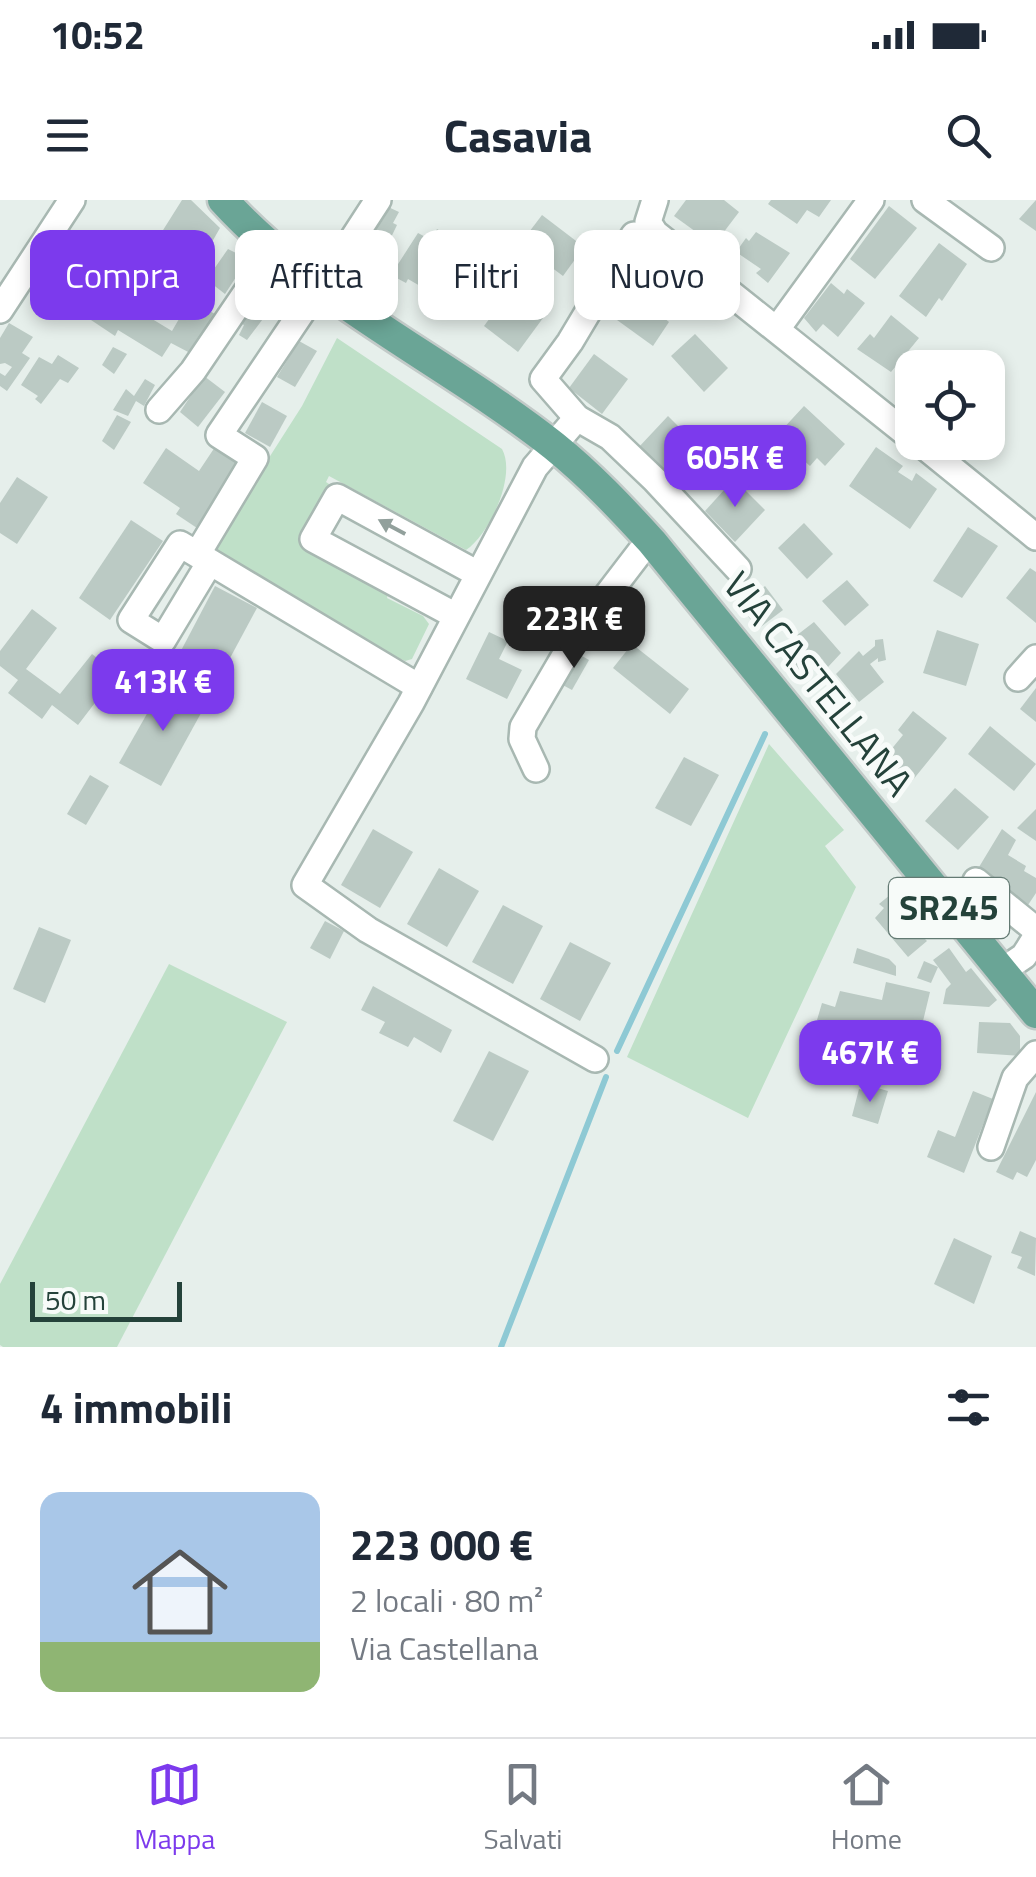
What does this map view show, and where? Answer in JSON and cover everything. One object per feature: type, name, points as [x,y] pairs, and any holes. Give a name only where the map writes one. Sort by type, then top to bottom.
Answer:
[{"type":"main road","name":"VIA CASTELLANA","points":[[223,200],[254,230]]},
{"type":"main road","name":"VIA CASTELLANA","points":[[368,320],[554,446],[652,542],[1036,1014]]},
{"type":"street","points":[[0,310],[72,200]]},
{"type":"street","points":[[358,230],[378,200]]},
{"type":"street","points":[[655,200],[648,222],[654,232],[895,424]]},
{"type":"street","points":[[777,329],[872,200]]},
{"type":"street","points":[[925,200],[997,242],[937,200]]},
{"type":"street","points":[[160,410],[235,309]]},
{"type":"street","points":[[297,320],[218,435],[255,458],[204,558],[419,687]]},
{"type":"street","points":[[583,320],[543,379],[578,418],[610,436],[738,568]]},
{"type":"street","points":[[578,418],[535,466],[419,687],[306,884],[368,930],[596,1059]]},
{"type":"street","points":[[941,460],[1036,537]]},
{"type":"street","points":[[456,616],[313,539],[337,498],[478,574]]},
{"type":"street","points":[[536,769],[522,740],[523,727],[578,633],[640,552],[652,542]]},
{"type":"street","points":[[1018,678],[1036,658]]},
{"type":"street","points":[[976,880],[1036,934],[1024,956],[1002,971]]},
{"type":"street","points":[[991,1147],[1015,1078],[1036,1054]]},
{"type":"green space","points":[[337,338],[502,449],[506,460],[498,504],[483,532],[466,550],[329,476],[326,482],[332,486],[302,542],[389,591],[387,598],[423,616],[429,624],[412,659],[405,661],[399,662],[268,585],[212,547],[302,406]]},
{"type":"green space","points":[[769,744],[844,830],[825,846],[856,887],[748,1118],[627,1057]]},
{"type":"green space","points":[[169,964],[287,1022],[117,1347],[3,1347],[0,1284]]},
{"type":"building","points":[[182,200],[191,200],[220,228],[215,237],[215,230],[163,230]]},
{"type":"building","points":[[686,200],[724,200],[739,212],[725,230],[693,230],[674,216]]},
{"type":"building","points":[[771,200],[831,200],[819,217],[807,210],[797,224],[768,204]]},
{"type":"building","points":[[1036,200],[1036,231],[1019,219]]},
{"type":"building","points":[[386,206],[399,212],[393,223],[397,225],[395,230],[370,230]]},
{"type":"building","points":[[889,206],[917,228],[875,279],[850,259]]},
{"type":"building","points":[[542,215],[574,239],[574,261],[563,276],[554,269],[554,230],[531,230]]},
{"type":"building","points":[[756,232],[790,253],[768,283],[756,273],[761,269],[740,255],[740,246],[746,238],[749,241]]},
{"type":"building","points":[[418,233],[418,285],[398,279],[398,264]]},
{"type":"building","points":[[939,243],[967,264],[926,317],[899,296]]},
{"type":"building","points":[[228,249],[235,252],[235,279],[225,294],[215,286],[215,268]]},
{"type":"building","points":[[831,283],[865,303],[838,337],[823,324],[816,332],[804,318]]},
{"type":"building","points":[[891,315],[919,338],[909,350],[895,350],[895,367],[891,372],[857,349],[870,334],[874,338]]},
{"type":"building","points":[[91,320],[154,320],[172,331],[178,320],[212,320],[192,354],[171,343],[162,357],[118,330],[115,336]]},
{"type":"building","points":[[262,320],[247,340],[239,335],[244,325],[236,321]]},
{"type":"building","points":[[488,320],[542,320],[518,352],[484,326]]},
{"type":"building","points":[[617,320],[667,320],[669,322],[653,346]]},
{"type":"building","points":[[9,323],[33,337],[22,353],[30,358],[7,391],[0,386],[0,373],[5,376],[12,367],[0,364],[0,338]]},
{"type":"building","points":[[695,334],[728,368],[704,392],[671,356]]},
{"type":"building","points":[[299,341],[317,351],[295,387],[277,377]]},
{"type":"building","points":[[113,347],[127,354],[114,374],[102,365]]},
{"type":"building","points":[[594,354],[628,379],[602,414],[569,388]]},
{"type":"building","points":[[58,355],[79,368],[68,383],[60,379],[41,404],[35,399],[38,396],[21,385],[39,357],[52,364]]},
{"type":"building","points":[[204,376],[225,392],[198,427],[180,412]]},
{"type":"building","points":[[145,379],[155,385],[144,406],[136,401],[128,416],[113,410],[126,389],[134,396]]},
{"type":"building","points":[[262,402],[287,416],[270,447],[245,433]]},
{"type":"building","points":[[804,406],[845,444],[825,466],[817,458],[810,466],[783,442],[787,438],[780,432]]},
{"type":"building","points":[[117,415],[131,422],[114,450],[102,441]]},
{"type":"building","points":[[668,416],[699,447],[668,477],[638,448]]},
{"type":"building","points":[[215,447],[243,466],[200,530],[176,514],[180,508],[143,483],[166,448],[199,471]]},
{"type":"building","points":[[876,447],[903,466],[898,472],[912,481],[916,473],[937,489],[910,529],[849,486]]},
{"type":"building","points":[[17,477],[48,497],[17,544],[0,533],[0,503]]},
{"type":"building","points":[[734,479],[765,510],[735,542],[705,511]]},
{"type":"building","points":[[131,520],[163,541],[110,620],[79,598]]},
{"type":"building","points":[[804,523],[833,554],[807,579],[778,548]]},
{"type":"building","points":[[968,527],[998,546],[962,598],[933,581]]},
{"type":"building","points":[[1030,568],[1036,572],[1036,623],[1006,598]]},
{"type":"building","points":[[847,580],[869,605],[845,626],[822,601]]},
{"type":"building","points":[[215,586],[257,608],[215,686],[174,664]]},
{"type":"building","points":[[765,586],[783,610],[758,629],[740,606]]},
{"type":"building","points":[[32,609],[57,628],[26,669],[60,694],[92,654],[117,674],[78,725],[52,705],[42,719],[8,693],[18,680],[0,666],[0,651]]},
{"type":"building","points":[[814,622],[841,653],[828,667],[822,659],[799,679],[779,649]]},
{"type":"building","points":[[937,630],[979,644],[966,686],[923,673]]},
{"type":"building","points":[[489,632],[508,641],[499,659],[522,670],[507,699],[466,679]]},
{"type":"building","points":[[883,639],[886,660],[878,662],[878,658],[870,664],[884,682],[859,702],[836,674],[859,651],[863,656],[875,646],[875,640]]},
{"type":"building","points":[[632,644],[689,689],[670,714],[613,668]]},
{"type":"building","points":[[575,652],[589,660],[572,690],[559,683]]},
{"type":"building","points":[[165,682],[206,704],[161,786],[119,763]]},
{"type":"building","points":[[1036,688],[1036,722],[1020,709]]},
{"type":"building","points":[[913,711],[947,738],[912,781],[885,757],[903,735],[898,730]]},
{"type":"building","points":[[990,726],[1036,764],[1014,791],[968,754]]},
{"type":"building","points":[[684,757],[719,775],[691,826],[655,808]]},
{"type":"building","points":[[90,775],[109,786],[86,825],[67,814]]},
{"type":"building","points":[[955,788],[989,817],[958,850],[925,821]]},
{"type":"building","points":[[1036,809],[1036,841],[1017,828]]},
{"type":"building","points":[[373,829],[413,852],[380,908],[341,885]]},
{"type":"building","points":[[1002,829],[1016,840],[1008,855],[1036,878],[1036,893],[1026,908],[976,872]]},
{"type":"building","points":[[439,868],[479,891],[447,947],[407,924]]},
{"type":"building","points":[[896,890],[933,929],[923,937],[927,941],[908,957],[875,918],[884,908],[879,904]]},
{"type":"building","points":[[503,905],[543,926],[513,984],[472,962]]},
{"type":"building","points":[[325,921],[344,931],[330,959],[310,948]]},
{"type":"building","points":[[39,927],[71,940],[45,1003],[13,989]]},
{"type":"building","points":[[570,942],[611,963],[580,1021],[540,999]]},
{"type":"building","points":[[857,948],[889,959],[896,966],[896,976],[853,963]]},
{"type":"building","points":[[949,948],[966,972],[971,968],[997,1000],[989,1007],[943,1004],[951,984],[933,960]]},
{"type":"building","points":[[924,961],[938,967],[931,983],[917,978]]},
{"type":"building","points":[[886,982],[930,992],[911,1071],[882,1063],[889,1037],[817,1020],[822,1003],[835,1007],[840,991],[882,1000]]},
{"type":"building","points":[[373,986],[452,1030],[441,1053],[414,1037],[408,1047],[379,1033],[385,1022],[361,1010]]},
{"type":"building","points":[[979,1022],[1010,1023],[1020,1036],[1020,1056],[977,1053]]},
{"type":"building","points":[[489,1051],[529,1071],[493,1141],[453,1121]]},
{"type":"building","points":[[874,1087],[888,1091],[878,1124],[852,1116],[859,1089],[873,1093]]},
{"type":"building","points":[[973,1091],[993,1099],[964,1173],[927,1157],[938,1130],[955,1137]]},
{"type":"building","points":[[1036,1092],[1036,1160],[1027,1177],[1017,1172],[1013,1180],[996,1172]]},
{"type":"building","points":[[1020,1231],[1036,1238],[1035,1276],[1017,1268],[1022,1257],[1011,1253]]},
{"type":"building","points":[[954,1238],[992,1256],[974,1304],[934,1284]]},
{"type":"waterway","points":[[617,1051],[765,734]]},
{"type":"waterway","points":[[501,1347],[606,1077]]}]
